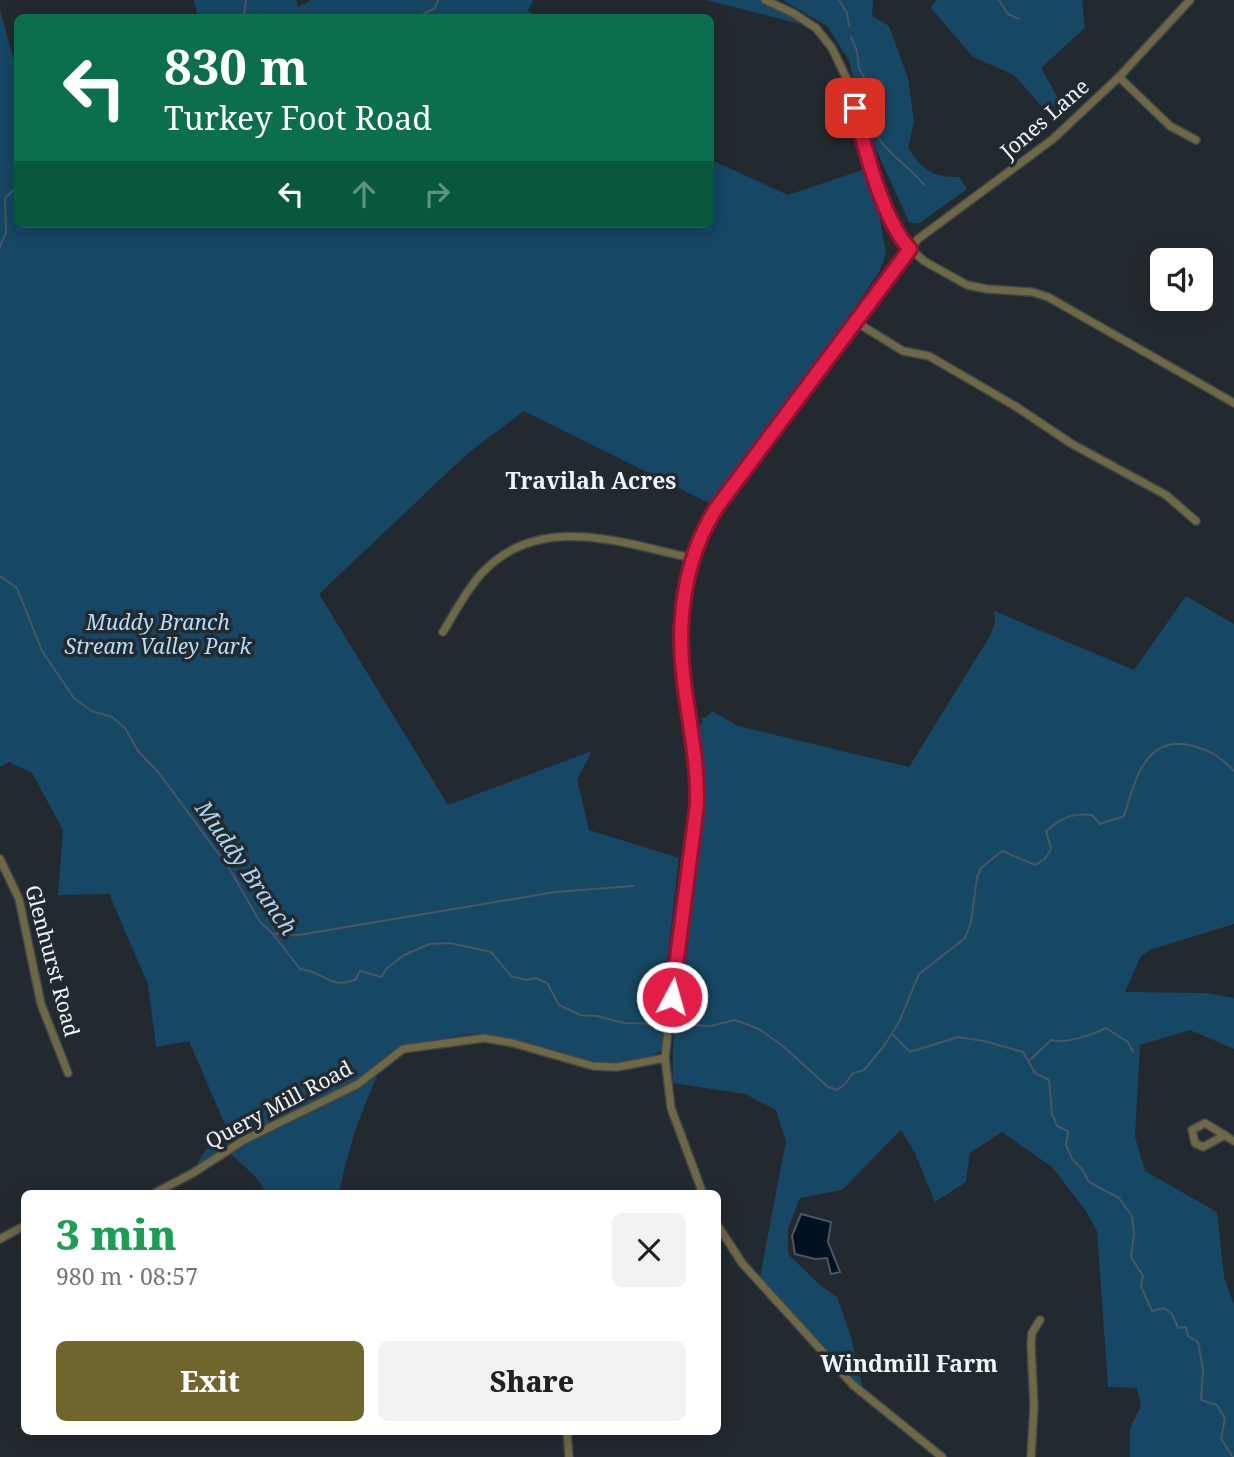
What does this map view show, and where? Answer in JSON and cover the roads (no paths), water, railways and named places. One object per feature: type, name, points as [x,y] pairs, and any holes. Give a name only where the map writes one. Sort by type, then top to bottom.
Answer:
[{"type":"street","points":[[765,0],[816,27],[832,47],[850,86],[865,152],[898,234],[910,249],[924,261],[967,285],[1032,292],[1048,297],[1234,403]]},
{"type":"street","name":"Jones Lane","points":[[702,1190],[671,1108],[666,1058],[697,804],[698,777],[681,645],[683,609],[692,558],[702,530],[918,239],[1052,139],[1119,77],[1190,0]]},
{"type":"street","points":[[1119,77],[1170,126],[1196,140]]},
{"type":"street","points":[[856,322],[903,351],[929,356],[984,387],[1072,444],[1166,495],[1196,521]]},
{"type":"street","points":[[443,632],[482,572],[507,551],[539,538],[571,535],[595,537],[692,558]]},
{"type":"street","name":"Glenhurst Road","points":[[0,859],[19,899],[28,930],[41,1004],[68,1073]]},
{"type":"street","name":"Query Mill Road","points":[[161,1190],[244,1140],[358,1084],[403,1049],[465,1038],[484,1038],[513,1043],[593,1066],[617,1067],[666,1058]]},
{"type":"street","points":[[1225,1135],[1234,1141]]},
{"type":"street","points":[[0,1239],[21,1228]]},
{"type":"street","points":[[721,1231],[742,1263],[853,1384],[942,1457]]},
{"type":"street","points":[[1031,1457],[1034,1406],[1031,1343],[1032,1333],[1040,1320]]},
{"type":"street","points":[[567,1435],[569,1457]]},
{"type":"waterway","points":[[244,14],[246,0]]},
{"type":"waterway","points":[[424,14],[435,8],[438,0]]},
{"type":"waterway","points":[[839,0],[847,13],[849,26]]},
{"type":"waterway","points":[[999,0],[1008,14],[1019,19]]},
{"type":"waterway","points":[[851,37],[857,51],[859,68],[873,94],[874,124]]},
{"type":"waterway","points":[[877,134],[884,146],[924,185]]},
{"type":"waterway","points":[[0,247],[6,232],[5,198],[14,190]]},
{"type":"waterway","name":"Muddy Branch","points":[[0,576],[17,588],[42,651],[74,698],[92,711],[112,717],[125,728],[138,751],[159,773],[229,868],[260,922],[273,934],[300,969],[340,983],[356,979],[360,971],[381,977],[387,968],[404,955],[430,944],[450,943],[491,952],[511,976],[526,980],[536,978],[547,983],[559,1005],[580,1015],[624,1023],[666,1024]]},
{"type":"waterway","name":"Muddy Branch","points":[[671,1024],[711,1026],[735,1020],[759,1029],[783,1046],[828,1087],[837,1090],[853,1073],[864,1070],[884,1046],[899,1022],[919,974],[965,938],[971,922],[977,877],[981,868],[1002,851],[1035,865],[1045,859],[1051,849],[1046,831],[1062,820],[1078,815],[1092,815],[1100,824],[1124,816],[1138,775],[1153,753],[1164,747],[1177,744],[1199,748],[1215,755],[1234,771]]},
{"type":"waterway","points":[[274,934],[299,935],[555,892],[633,886]]},
{"type":"waterway","points":[[1030,1060],[1051,1040],[1071,1040],[1106,1028],[1128,1042],[1133,1052]]},
{"type":"waterway","points":[[893,1035],[910,1052],[958,1037],[1023,1052],[1035,1073],[1049,1080],[1052,1114],[1057,1126],[1068,1131],[1066,1145],[1072,1159],[1089,1182],[1119,1198],[1132,1216],[1134,1234],[1131,1257],[1143,1276],[1141,1286],[1152,1311],[1164,1308],[1172,1314],[1178,1328],[1186,1327],[1188,1336],[1198,1342],[1203,1370],[1201,1400],[1217,1405],[1225,1418],[1221,1439],[1233,1457]]},
{"type":"district","name":"Travilah Acres","points":[[591,481]]},
{"type":"district","name":"Windmill Farm","points":[[909,1364]]},
{"type":"park label","name":"Muddy Branch Stream Valley Park","points":[[158,635]]}]
